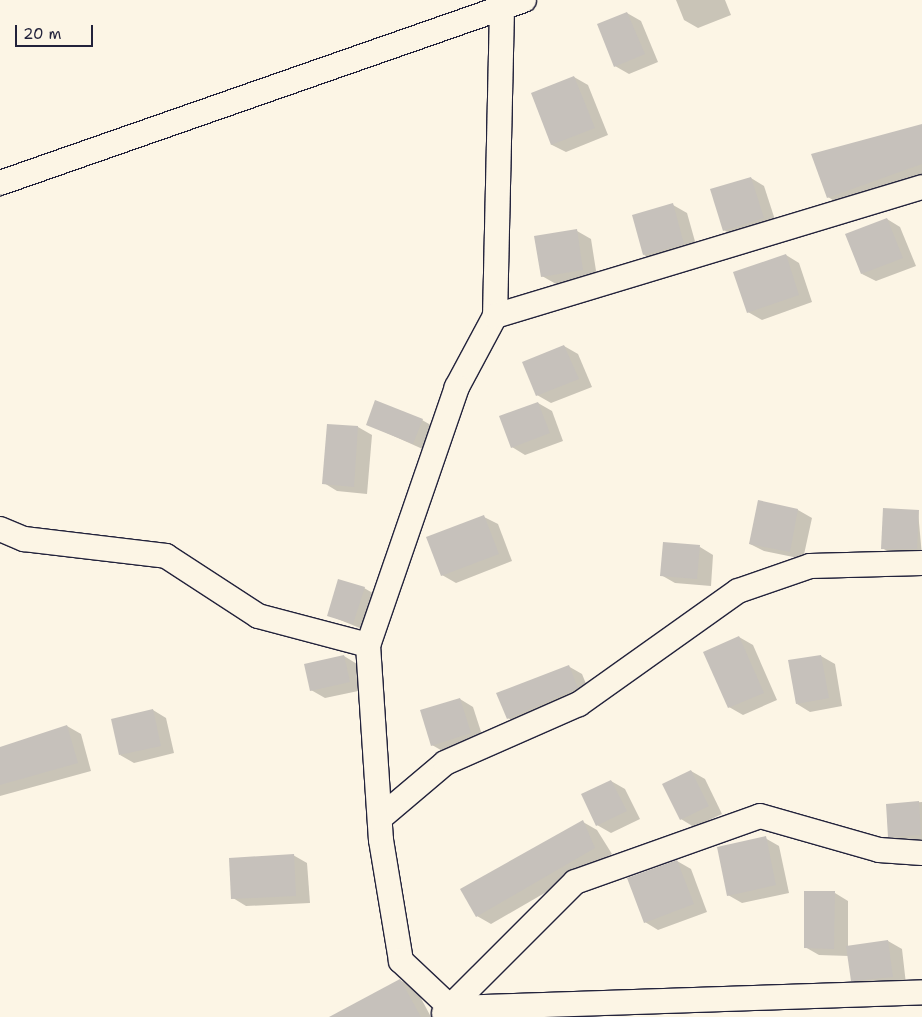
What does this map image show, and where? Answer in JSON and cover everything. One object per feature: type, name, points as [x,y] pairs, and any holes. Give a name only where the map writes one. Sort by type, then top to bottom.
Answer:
[{"type":"street","points":[[0,183],[524,0]]},
{"type":"street","points":[[445,1013],[401,961],[380,818],[368,645],[457,387],[495,316],[502,9]]},
{"type":"street","points":[[495,316],[922,187]]},
{"type":"street","points":[[0,529],[24,539],[166,556],[258,616],[368,645]]},
{"type":"street","points":[[380,818],[445,763],[579,704],[738,591],[810,566],[922,563]]},
{"type":"street","points":[[445,1013],[575,882],[760,816],[879,850],[922,853]]},
{"type":"street","points":[[445,1013],[922,992]]},
{"type":"building","points":[[627,12],[645,54],[614,67],[597,24]]},
{"type":"building","points":[[574,76],[595,128],[551,145],[531,93]]},
{"type":"building","points":[[922,124],[922,164],[827,198],[811,154]]},
{"type":"building","points":[[751,177],[764,218],[723,231],[710,189]]},
{"type":"building","points":[[673,203],[684,244],[643,255],[632,215]]},
{"type":"building","points":[[887,218],[903,258],[861,274],[845,234]]},
{"type":"building","points":[[577,229],[583,270],[541,277],[534,236]]},
{"type":"building","points":[[786,254],[799,295],[747,313],[733,272]]},
{"type":"building","points":[[564,345],[579,379],[536,396],[522,362]]},
{"type":"building","points":[[375,400],[423,419],[413,444],[366,425]]},
{"type":"building","points":[[538,402],[550,433],[511,448],[499,416]]},
{"type":"building","points":[[327,424],[358,426],[354,487],[322,484]]},
{"type":"building","points":[[758,500],[798,509],[790,552],[749,544]]},
{"type":"building","points":[[883,508],[919,510],[917,549],[881,549]]},
{"type":"building","points":[[484,515],[499,554],[441,576],[426,537]]},
{"type":"building","points":[[663,542],[700,545],[697,579],[660,576]]},
{"type":"building","points":[[338,579],[365,587],[353,624],[327,616]]},
{"type":"building","points":[[739,636],[764,693],[728,708],[703,652]]},
{"type":"building","points":[[344,655],[350,682],[310,691],[304,664]]},
{"type":"building","points":[[821,655],[829,698],[796,704],[788,660]]},
{"type":"building","points":[[569,665],[578,688],[507,719],[496,693]]},
{"type":"building","points":[[460,698],[471,733],[431,746],[420,710]]},
{"type":"building","points":[[153,709],[161,746],[119,755],[111,719]]},
{"type":"building","points":[[67,725],[78,763],[0,785],[0,747]]},
{"type":"building","points":[[691,770],[709,806],[680,820],[662,784]]},
{"type":"building","points":[[611,780],[627,811],[596,826],[581,794]]},
{"type":"building","points":[[919,801],[921,835],[888,837],[886,804]]},
{"type":"building","points":[[583,820],[595,848],[476,917],[460,889]]},
{"type":"building","points":[[766,836],[776,885],[727,896],[717,847]]},
{"type":"building","points":[[294,854],[296,896],[231,899],[229,858]]},
{"type":"building","points":[[677,860],[694,904],[644,923],[627,878]]},
{"type":"building","points":[[804,891],[835,891],[834,949],[804,948]]},
{"type":"building","points":[[888,940],[893,977],[851,981],[846,946]]},
{"type":"building","points":[[400,979],[421,1017],[329,1017]]}]
